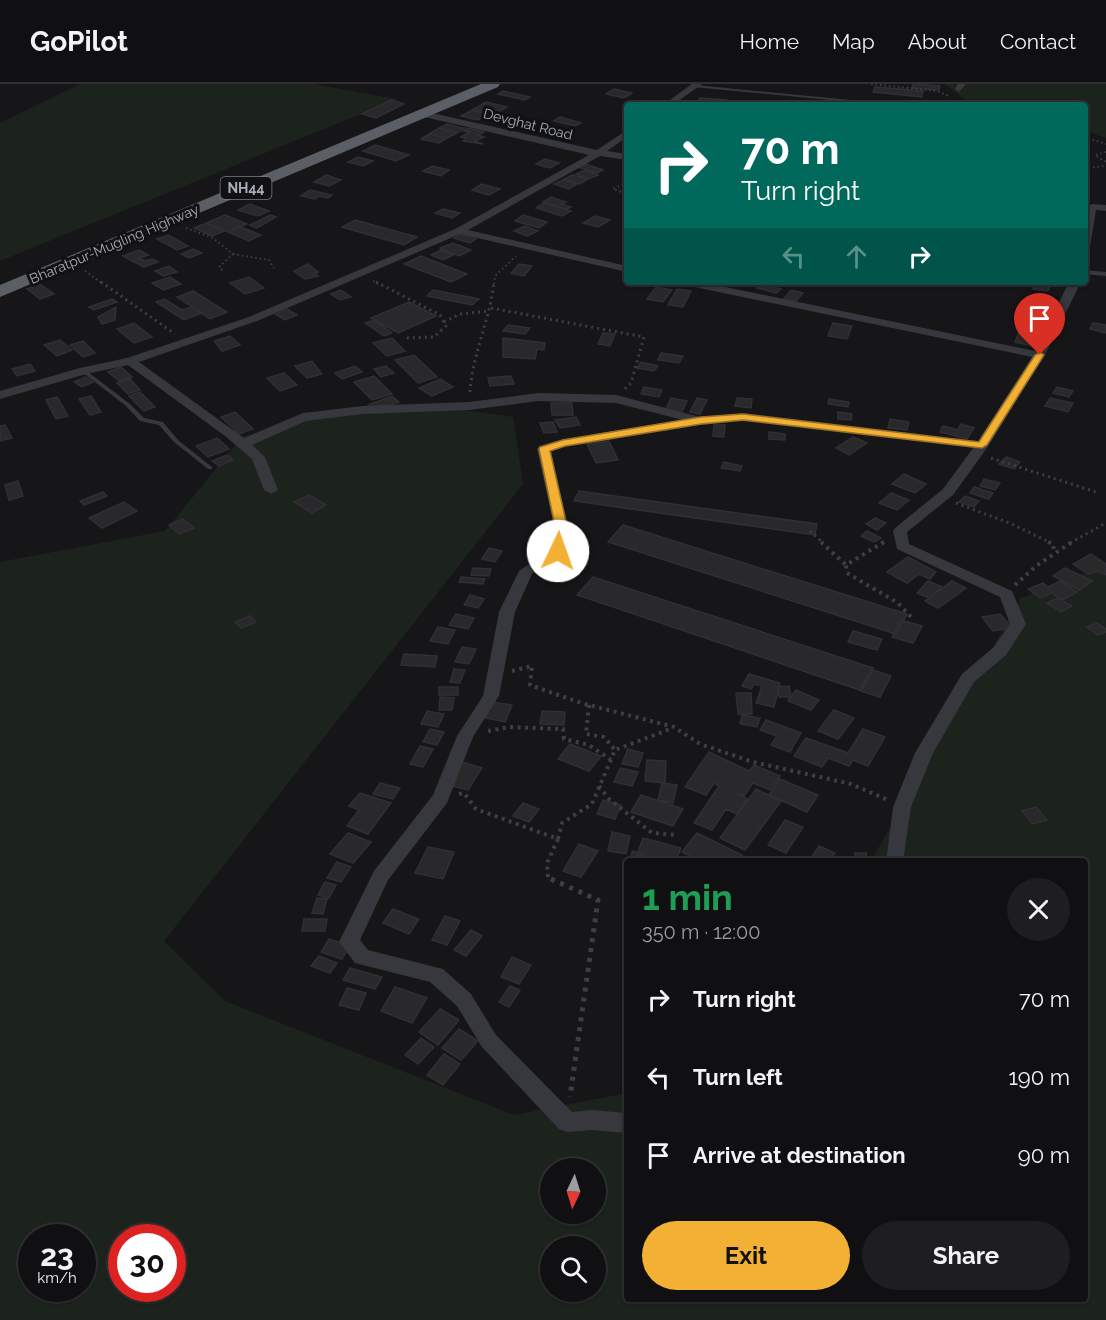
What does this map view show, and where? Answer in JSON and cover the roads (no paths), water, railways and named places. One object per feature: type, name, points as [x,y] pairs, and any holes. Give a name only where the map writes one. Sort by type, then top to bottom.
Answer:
[{"type":"highway","name":"Bharatpur-Mugling Highway","points":[[0,292],[493,84]]},
{"type":"street","points":[[672,102],[697,85]]},
{"type":"street","name":"Devghat Road","points":[[423,114],[597,154],[624,157]]},
{"type":"street","points":[[0,395],[84,371],[130,361],[253,319],[459,231],[597,154],[624,135]]},
{"type":"street","points":[[1088,207],[1106,208]]},
{"type":"street","points":[[459,231],[624,268]]},
{"type":"street","points":[[700,285],[1040,355]]},
{"type":"street","points":[[895,858],[902,807],[924,753],[968,678],[1000,651],[1018,624],[1007,594],[902,546],[900,531],[943,496],[980,448],[1040,355],[1074,285]]},
{"type":"street","points":[[130,361],[258,457],[271,490]]},
{"type":"street","points":[[242,444],[303,417],[363,410],[469,406],[538,397],[616,399],[701,421]]},
{"type":"street","points":[[624,1123],[591,1120],[567,1122],[489,1041],[464,1000],[436,975],[362,957],[349,942],[381,876],[441,798],[465,736],[491,696],[507,612],[526,571],[558,551],[561,526],[544,449],[563,443],[701,421],[743,417],[980,448]]},
{"type":"lane","points":[[697,85],[851,101]]},
{"type":"lane","points":[[1088,272],[1106,274]]},
{"type":"lane","points":[[84,371],[128,405],[142,420],[161,423],[176,441],[210,468]]}]
